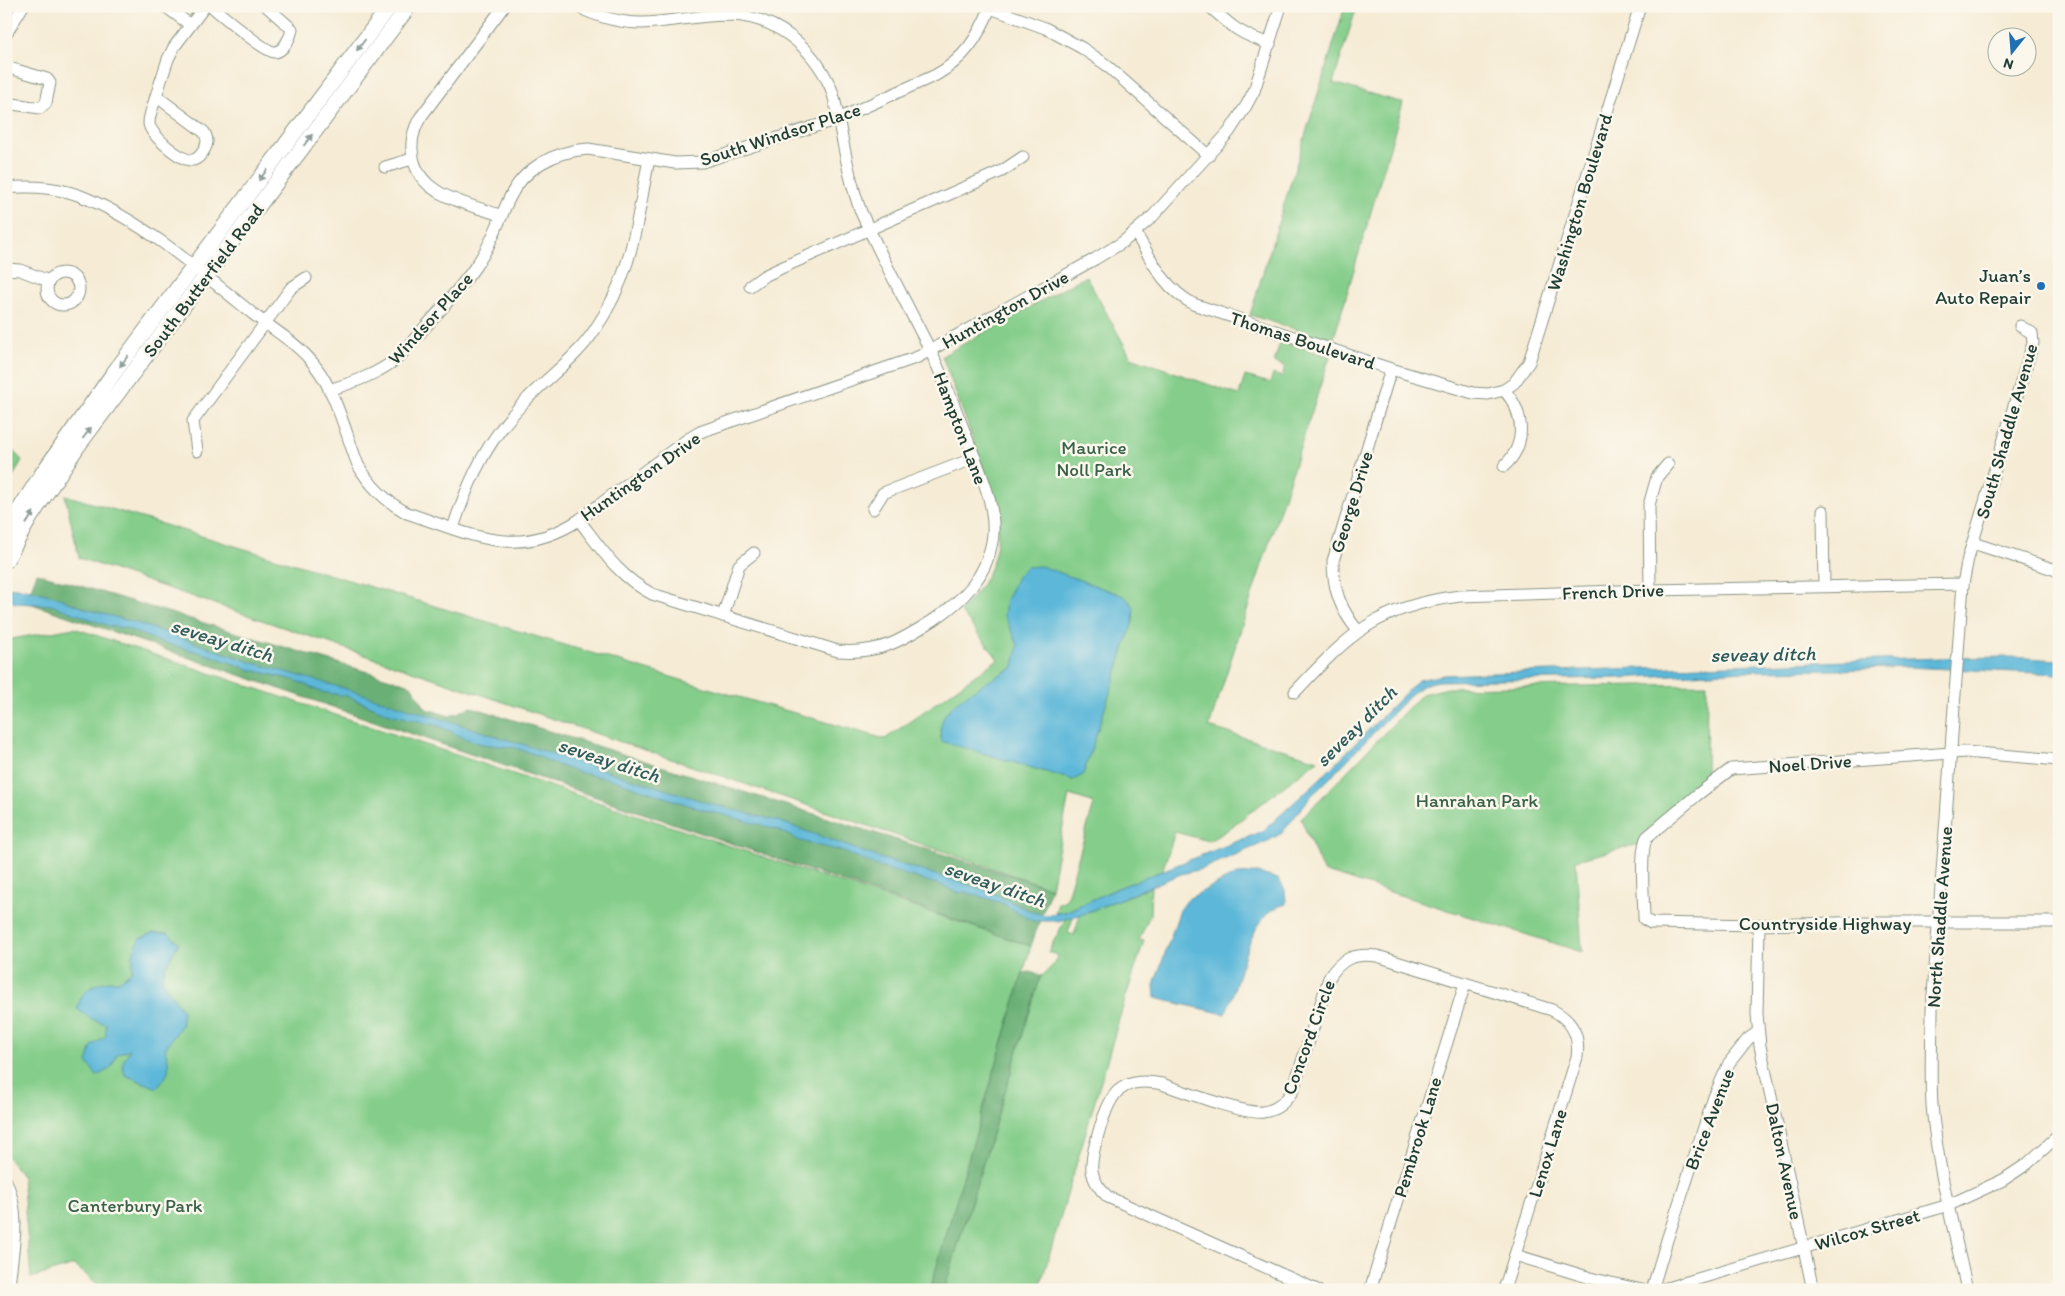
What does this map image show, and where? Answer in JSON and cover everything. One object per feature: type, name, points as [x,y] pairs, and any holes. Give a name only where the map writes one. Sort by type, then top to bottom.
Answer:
[{"type":"main road","name":"South Butterfield Road","points":[[6,560],[29,519],[77,447],[390,6]]},
{"type":"main road","name":"South Butterfield Road","points":[[6,531],[45,469],[409,6]]},
{"type":"street","points":[[6,34],[23,6]]},
{"type":"street","points":[[166,6],[189,24]]},
{"type":"street","points":[[156,96],[204,132],[207,137],[207,144],[202,153],[195,159],[186,160],[168,147],[151,131],[149,124],[156,96],[168,59],[189,24],[205,6]]},
{"type":"street","points":[[211,6],[262,46],[277,52],[286,44],[292,29],[266,6]]},
{"type":"street","points":[[502,216],[436,191],[421,176],[412,159],[413,133],[420,118],[504,6]]},
{"type":"street","name":"Hampton Lane","points":[[576,6],[606,18],[641,23],[731,15],[753,18],[767,23],[798,41],[817,62],[830,86],[854,194],[869,230],[930,351],[975,458],[992,510],[992,542],[984,567],[977,580],[962,599],[891,646],[873,651],[855,652],[838,651],[652,594],[634,584],[611,563],[579,520]]},
{"type":"street","points":[[1209,6],[1236,30],[1270,44]]},
{"type":"street","name":"Huntington Drive","points":[[6,188],[43,188],[86,198],[118,213],[200,272],[304,353],[316,366],[329,390],[358,465],[373,487],[387,500],[407,513],[453,528],[488,539],[519,542],[546,537],[564,530],[688,438],[700,432],[895,366],[930,351],[1096,259],[1135,232],[1152,217],[1230,132],[1246,106],[1261,73],[1281,6]]},
{"type":"street","name":"Washington Boulevard","points":[[1504,390],[1514,383],[1529,362],[1640,6]]},
{"type":"street","points":[[987,7],[1045,28],[1082,48],[1105,64],[1209,156]]},
{"type":"street","name":"South Windsor Place","points":[[502,216],[513,190],[525,176],[540,164],[560,153],[588,149],[675,163],[702,162],[838,119],[949,68],[972,45],[987,7]]},
{"type":"street","points":[[6,67],[47,79],[50,83],[46,103],[40,108],[6,103]]},
{"type":"street","points":[[750,286],[764,276],[781,268],[1002,171],[1023,157]]},
{"type":"street","points":[[385,167],[412,159]]},
{"type":"street","points":[[453,528],[475,469],[497,433],[529,396],[575,355],[593,333],[608,310],[626,271],[632,252],[649,159]]},
{"type":"street","name":"Windsor Place","points":[[329,390],[363,379],[384,368],[399,357],[474,269],[502,216]]},
{"type":"street","name":"Thomas Boulevard","points":[[1135,232],[1163,280],[1173,291],[1193,304],[1391,369],[1473,393],[1488,394],[1504,390]]},
{"type":"street","points":[[6,269],[20,270],[50,281]]},
{"type":"street","points":[[197,451],[193,421],[291,288],[306,278]]},
{"type":"street","name":"South Shaddle Avenue","points":[[1973,544],[2033,343],[2032,333],[2020,326]]},
{"type":"street","name":"George Drive","points":[[1358,631],[1340,604],[1333,580],[1333,561],[1391,369]]},
{"type":"street","points":[[1504,390],[1518,412],[1521,426],[1516,453],[1504,466]]},
{"type":"street","points":[[873,509],[883,493],[975,458]]},
{"type":"street","points":[[1650,590],[1649,505],[1657,477],[1668,464]]},
{"type":"street","points":[[1823,511],[1824,586]]},
{"type":"street","points":[[1973,544],[2059,571]]},
{"type":"street","name":"North Shaddle Avenue","points":[[1967,1290],[1940,1163],[1932,1106],[1931,1076],[1932,1009],[1963,584],[1973,544]]},
{"type":"street","points":[[723,616],[737,569],[754,552]]},
{"type":"street","name":"French Drive","points":[[1296,692],[1332,653],[1358,631],[1393,611],[1434,599],[1460,596],[1650,590],[1963,584]]},
{"type":"street","name":"Noel Drive","points":[[1644,898],[1643,858],[1645,840],[1727,771],[1740,767],[1965,752],[2059,760]]},
{"type":"street","name":"Countryside Highway","points":[[1644,898],[1644,919],[1651,923],[1759,925],[1835,922],[2059,922]]},
{"type":"street","points":[[1758,1032],[1759,925]]},
{"type":"street","name":"Concord Circle","points":[[1317,1290],[1125,1205],[1102,1192],[1094,1178],[1092,1159],[1108,1106],[1113,1096],[1132,1083],[1148,1081],[1248,1111],[1265,1112],[1280,1106],[1286,1102],[1293,1090],[1329,978],[1335,968],[1353,956],[1363,954],[1377,956],[1552,1010],[1565,1018]]},
{"type":"street","name":"Pembrook Lane","points":[[1370,1290],[1465,984]]},
{"type":"street","name":"Lenox Lane","points":[[1504,1290],[1577,1058],[1575,1030],[1565,1018]]},
{"type":"street","name":"Dalton Avenue","points":[[1758,1032],[1813,1290]]},
{"type":"street","name":"Brice Avenue","points":[[1652,1290],[1714,1097],[1729,1063],[1748,1039],[1758,1032]]},
{"type":"street","name":"Wilcox Street","points":[[1660,1290],[1949,1206],[2003,1180],[2027,1164],[2059,1135]]},
{"type":"street","points":[[6,1181],[13,1202],[16,1228],[9,1290]]},
{"type":"street","points":[[1515,1254],[1594,1279],[1642,1290]]},
{"type":"green space","points":[[1345,6],[1357,6],[1333,83],[1403,103],[1333,341],[1250,315]]},
{"type":"green space","name":"Maurice Noll Park","points":[[1086,276],[1131,357],[1239,395],[1245,376],[1270,383],[1273,374],[1282,377],[1285,366],[1274,363],[1280,342],[1330,356],[1209,727],[1318,760],[1226,831],[1209,841],[1175,832],[1162,872],[1118,888],[1065,912],[1055,913],[1058,903],[1066,900],[1093,807],[1092,802],[1069,795],[1051,888],[79,558],[65,495],[708,688],[885,739],[998,659],[960,611],[982,585],[989,571],[997,542],[998,526],[993,493],[942,356]]},
{"type":"green space","points":[[6,444],[22,460],[6,490]]},
{"type":"green space","points":[[37,573],[411,685],[426,709],[450,716],[472,707],[1051,888],[1031,946],[26,602]]},
{"type":"green space","name":"Canterbury Park","points":[[74,628],[1031,946],[930,1290],[105,1290],[74,1265],[31,1278],[22,1176],[6,1155],[6,640]]},
{"type":"green space","name":"Hanrahan Park","points":[[1707,684],[1706,781],[1646,832],[1639,844],[1576,860],[1582,952],[1323,871],[1301,819],[1422,694],[1448,688]]},
{"type":"green space","points":[[1151,887],[1150,915],[1139,940],[1144,941],[1039,1290],[944,1290],[1040,978],[1055,963],[1058,955],[1048,952],[1066,918],[1073,917],[1068,933],[1074,935],[1080,915]]},
{"type":"green space","points":[[1030,972],[1042,976],[944,1290],[930,1290],[1023,973]]},
{"type":"water","points":[[1041,566],[1124,596],[1134,607],[1133,622],[1083,775],[1073,780],[941,741],[942,722],[950,709],[976,688],[1014,667],[1018,645],[1004,615],[1006,600],[1018,575],[1026,567]]},
{"type":"water","points":[[6,587],[26,589],[54,596],[89,610],[137,623],[254,663],[350,690],[718,806],[778,821],[880,858],[989,891],[1032,912],[1045,915],[1065,912],[1118,888],[1263,831],[1326,773],[1418,680],[1444,675],[1493,673],[2009,657],[2059,660],[2059,674],[1905,667],[1746,671],[1619,678],[1439,681],[1423,686],[1410,695],[1311,796],[1282,833],[1268,841],[1202,869],[1181,874],[1083,914],[1058,921],[1033,921],[1002,903],[965,892],[957,893],[944,886],[882,868],[841,851],[800,841],[776,829],[697,808],[614,780],[578,772],[516,748],[482,744],[439,726],[390,714],[347,696],[321,692],[294,680],[251,670],[209,655],[160,642],[125,628],[109,626],[51,605],[15,603],[6,598]]},
{"type":"water","points":[[1258,873],[1278,879],[1285,890],[1286,904],[1273,910],[1262,920],[1253,934],[1225,1014],[1155,998],[1154,985],[1180,910],[1188,899],[1237,874]]},
{"type":"water","points":[[152,933],[168,933],[179,943],[165,967],[162,981],[183,1011],[181,1026],[165,1049],[169,1066],[167,1074],[157,1088],[125,1075],[122,1064],[130,1049],[117,1054],[111,1068],[97,1076],[87,1062],[92,1046],[106,1036],[106,1024],[91,1019],[77,1009],[83,996],[92,987],[104,982],[119,981],[132,971],[133,954],[139,939]]},
{"type":"place","name":"Juan’s Auto Repair","points":[[2041,286]]},
{"type":"water label","name":"seveay ditch","points":[[222,640]]},
{"type":"water label","name":"seveay ditch","points":[[1763,654]]},
{"type":"water label","name":"seveay ditch","points":[[1356,726]]},
{"type":"water label","name":"seveay ditch","points":[[609,760]]},
{"type":"water label","name":"seveay ditch","points":[[995,884]]}]
